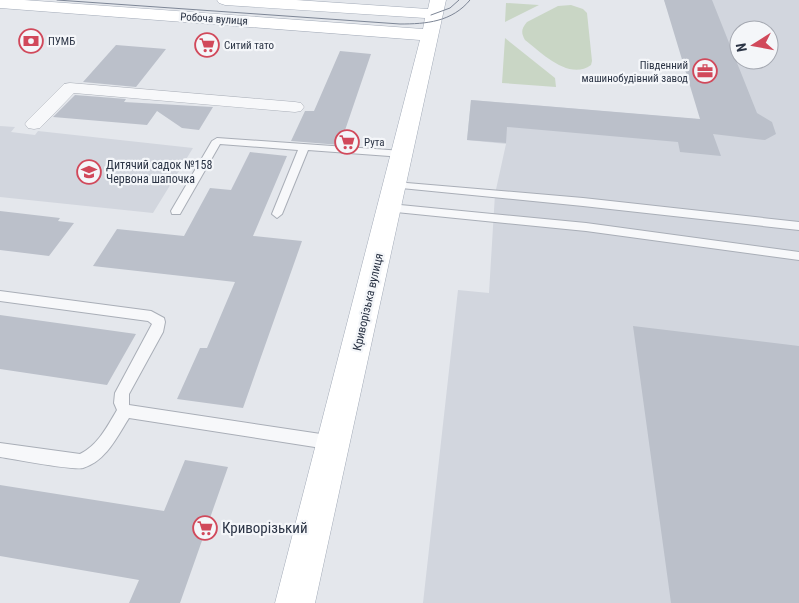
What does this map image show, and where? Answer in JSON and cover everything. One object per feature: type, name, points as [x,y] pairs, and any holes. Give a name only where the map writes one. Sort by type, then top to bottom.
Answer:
[{"type":"main road","name":"Робоча вулиця","points":[[225,0],[434,16]]},
{"type":"main road","name":"Робоча вулиця","points":[[0,4],[434,16]]},
{"type":"main road","name":"Криворізька вулиця","points":[[295,603],[393,197],[434,16]]},
{"type":"street","points":[[34,124],[70,88],[140,87],[296,107]]},
{"type":"lane","points":[[176,211],[217,141],[403,154]]},
{"type":"lane","points":[[277,214],[304,148]]},
{"type":"lane","points":[[393,197],[583,202],[799,226]]},
{"type":"lane","points":[[393,197],[586,227],[799,256]]},
{"type":"lane","points":[[0,296],[151,316],[159,322],[156,332],[122,393],[120,403],[125,411],[334,443]]},
{"type":"lane","points":[[0,450],[81,462],[92,457],[103,448],[125,411]]},
{"type":"shaded area","points":[[664,0],[799,0],[799,603],[423,603],[458,290],[489,293],[495,194],[506,144],[467,140],[471,100],[708,120]]},
{"type":"shaded area","name":"Дитячий садок №158 Червона шапочка","points":[[0,126],[15,127],[11,132],[35,135],[38,131],[193,148],[153,213],[0,197]]},
{"type":"green space","points":[[506,3],[539,5],[505,22]]},
{"type":"green space","points":[[571,5],[583,9],[587,13],[592,61],[591,65],[583,69],[565,68],[556,63],[525,40],[522,33],[527,22],[558,6]]},
{"type":"green space","points":[[505,38],[555,78],[556,87],[502,83]]},
{"type":"building","points":[[664,0],[712,0],[729,43],[729,70],[740,70],[757,113],[772,122],[776,134],[765,140],[713,134],[721,156],[680,152],[678,142],[507,127],[506,143],[467,140],[471,100],[700,119]]},
{"type":"building","points":[[116,45],[166,49],[136,87],[83,82]]},
{"type":"building","points":[[340,51],[371,54],[340,145],[291,141],[305,111],[314,111]]},
{"type":"building","points":[[75,95],[126,99],[124,102],[213,107],[199,130],[182,128],[157,111],[147,125],[53,117]]},
{"type":"building","points":[[250,152],[287,156],[253,236],[302,241],[243,408],[177,399],[200,348],[207,348],[235,282],[93,266],[117,229],[184,236],[210,188],[231,190]]},
{"type":"building","points":[[0,211],[60,218],[58,221],[74,223],[49,256],[0,250]]},
{"type":"building","points":[[0,315],[136,334],[107,385],[0,369]]},
{"type":"building","points":[[633,326],[799,346],[799,603],[671,603]]},
{"type":"building","points":[[185,460],[228,467],[180,603],[129,603],[139,580],[0,556],[0,485],[164,511]]},
{"type":"tram line","points":[[57,0],[400,24],[429,22],[447,17],[455,13],[470,0]]},
{"type":"tram line","points":[[431,15],[450,8],[459,0]]},
{"type":"place","name":"ПУМБ","points":[[31,41]]},
{"type":"place","name":"Ситий тато","points":[[207,45]]},
{"type":"place","name":"Південний машинобудівний завод","points":[[705,71]]},
{"type":"place","name":"Рута","points":[[347,142]]},
{"type":"place","name":"Дитячий садок №158 Червона шапочка","points":[[89,172]]},
{"type":"place","name":"Криворізький","points":[[205,528]]}]
